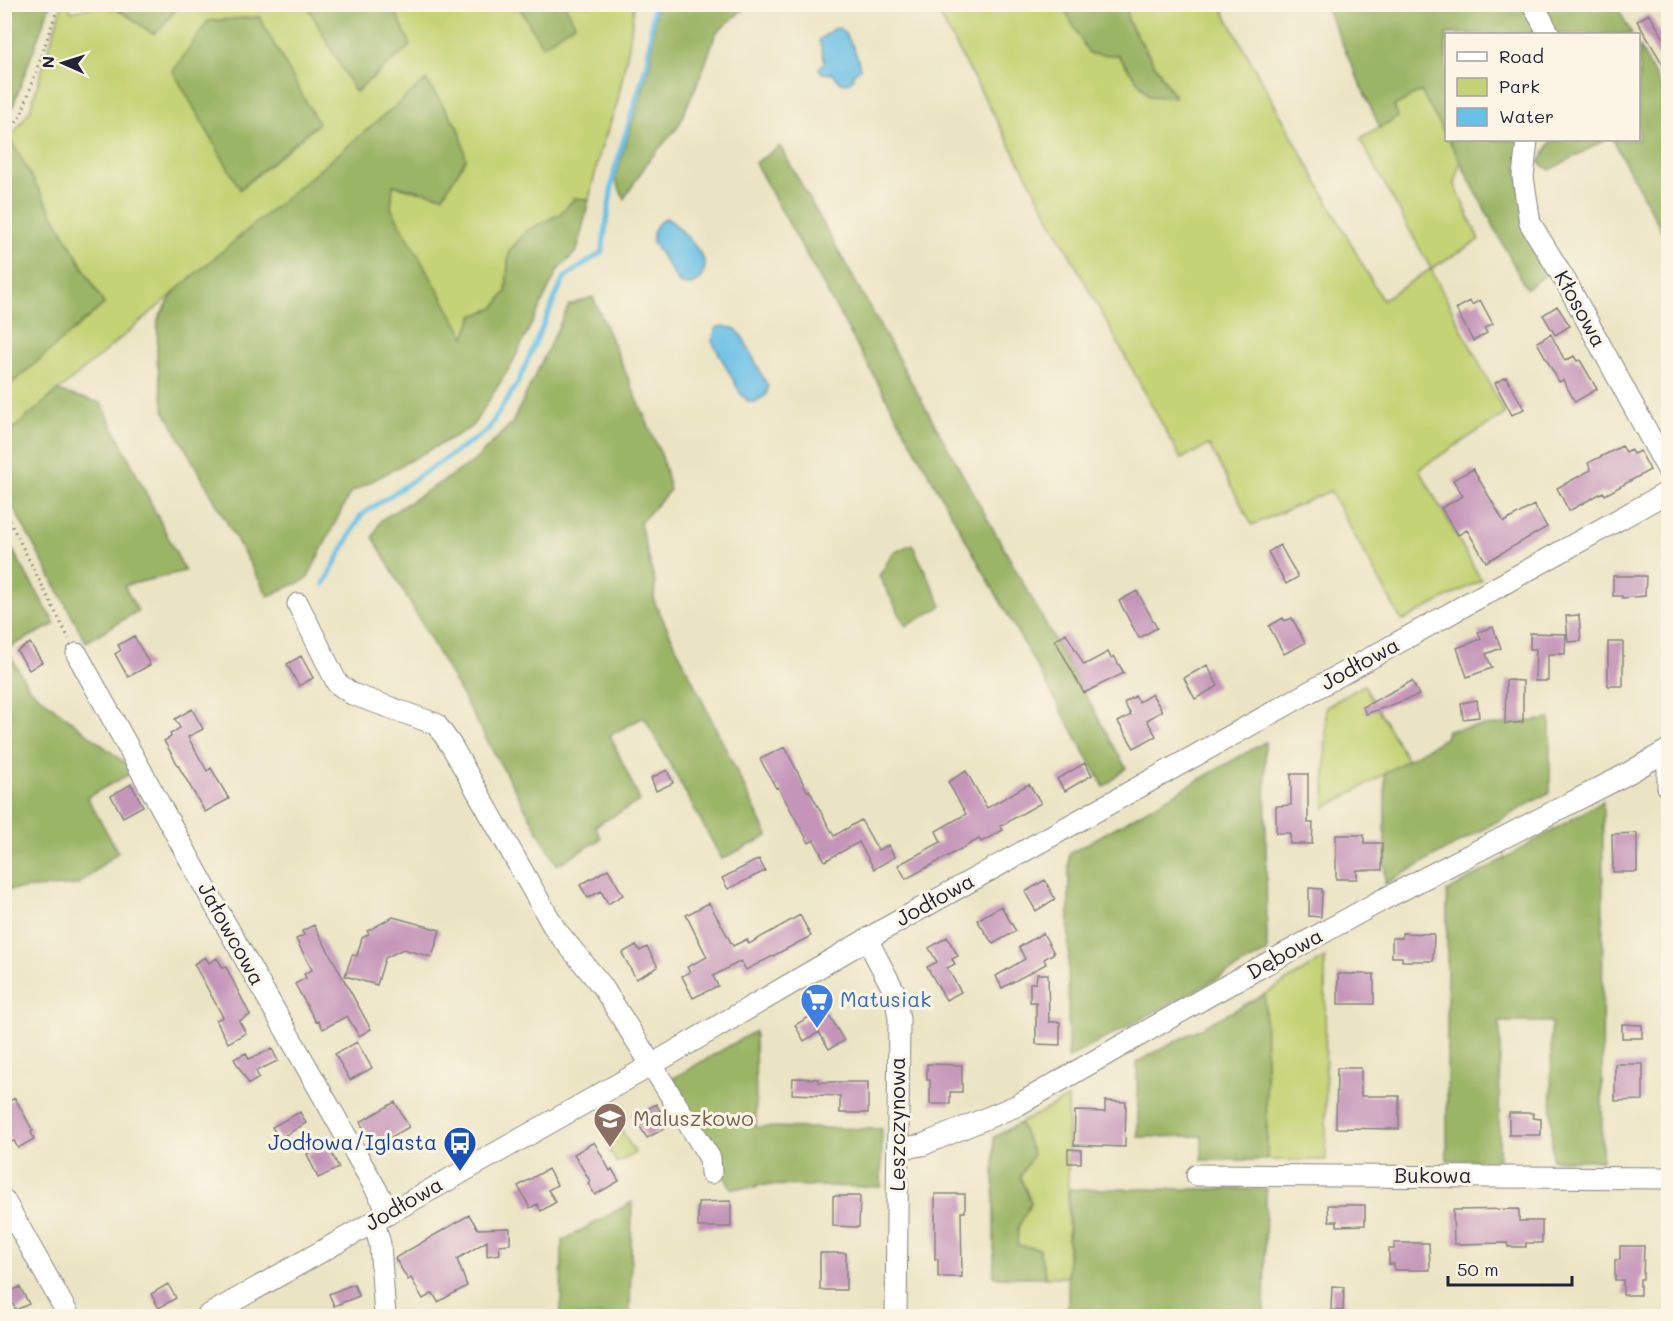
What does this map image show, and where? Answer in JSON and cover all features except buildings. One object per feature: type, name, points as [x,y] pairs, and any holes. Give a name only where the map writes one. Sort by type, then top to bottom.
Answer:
[{"type":"street","points":[[1533,4],[1548,33]]},
{"type":"street","name":"Kłosowa","points":[[1527,141],[1523,177],[1530,222],[1566,282],[1668,470]]},
{"type":"street","name":"Jodłowa","points":[[207,1317],[651,1065],[867,939],[1668,492]]},
{"type":"street","points":[[298,604],[337,682],[352,694],[436,724],[451,745],[555,929],[602,986],[710,1158],[711,1173]]},
{"type":"street","name":"Jałowcowa","points":[[77,654],[382,1217],[380,1244],[385,1317]]},
{"type":"street","points":[[1668,750],[1668,787]]},
{"type":"street","name":"Dębowa","points":[[898,1149],[922,1145],[1017,1106],[1374,904],[1625,775],[1668,750]]},
{"type":"street","name":"Leszczynowa","points":[[867,939],[895,993],[899,1019],[896,1317]]},
{"type":"street","name":"Bukowa","points":[[1197,1175],[1668,1178]]},
{"type":"street","points":[[4,1200],[69,1317]]},
{"type":"path","points":[[4,143],[21,116],[59,4]]},
{"type":"path","points":[[4,510],[77,654]]},
{"type":"green space","points":[[744,4],[746,7],[716,33],[703,70],[678,127],[649,160],[624,199],[615,178],[650,65],[656,5]]},
{"type":"green space","points":[[4,5],[50,5],[5,128]]},
{"type":"green space","points":[[62,5],[68,5],[72,12],[97,7],[116,10],[153,34],[160,29],[179,5],[307,5],[356,92],[411,45],[392,5],[634,5],[630,40],[617,104],[600,152],[589,200],[575,198],[560,214],[528,230],[509,251],[506,292],[494,308],[473,316],[465,338],[391,209],[392,185],[420,192],[460,131],[426,80],[5,436],[5,389],[104,304],[10,139],[30,110]],"holes":[[[259,17],[318,124],[240,189]]]},
{"type":"green space","points":[[113,5],[179,5],[160,29],[153,34]]},
{"type":"green space","points":[[307,5],[392,5],[411,45],[355,92]]},
{"type":"green space","points":[[518,5],[565,5],[575,24],[542,46]]},
{"type":"green space","points":[[934,5],[1062,5],[1089,53],[1118,55],[1149,96],[1175,97],[1128,21],[1127,5],[1220,5],[1382,300],[1431,269],[1505,414],[1419,469],[1481,580],[1402,621],[1330,491],[1252,525],[1209,445],[1181,459]]},
{"type":"green space","points":[[1062,5],[1127,5],[1128,21],[1175,98],[1149,96],[1118,55],[1089,54]]},
{"type":"green space","points":[[1325,5],[1530,5],[1545,33],[1445,33],[1445,134],[1421,91],[1394,106],[1398,117],[1380,128]]},
{"type":"green space","points":[[1540,5],[1616,5],[1631,33],[1554,33]]},
{"type":"green space","points":[[259,17],[318,123],[240,189],[173,71],[208,21]]},
{"type":"green space","points":[[1640,48],[1668,100],[1668,230],[1663,233],[1614,141],[1640,141]]},
{"type":"green space","points":[[426,80],[460,131],[466,159],[443,196],[393,185],[391,208],[465,337],[473,316],[494,308],[506,292],[509,251],[528,230],[560,214],[575,198],[589,200],[577,251],[558,270],[512,364],[472,427],[350,493],[307,579],[268,596],[164,410],[157,359],[158,319],[175,291]]},
{"type":"green space","points":[[1421,91],[1445,134],[1445,141],[1450,141],[1460,160],[1455,185],[1479,240],[1431,269],[1360,139],[1398,117],[1394,106]]},
{"type":"green space","points":[[10,139],[104,304],[5,389],[4,160]]},
{"type":"green space","points":[[1450,141],[1532,141],[1516,166],[1552,270],[1526,289]]},
{"type":"green space","points":[[1551,141],[1603,141],[1550,170],[1539,163]]},
{"type":"green space","points":[[780,146],[1126,768],[1104,787],[755,163]]},
{"type":"green space","points":[[593,297],[662,457],[670,490],[640,523],[655,583],[654,601],[768,836],[722,859],[644,717],[610,735],[640,801],[595,826],[601,839],[557,865],[373,537],[381,520],[473,462],[512,423],[569,305]]},
{"type":"green space","points":[[57,391],[101,403],[185,571],[124,586],[138,611],[86,642],[5,492],[5,436]]},
{"type":"green space","points":[[4,535],[55,624],[6,649],[29,688],[135,771],[87,797],[118,852],[78,885],[5,890]]},
{"type":"green space","points":[[912,544],[942,606],[906,626],[879,576],[893,553]]},
{"type":"green space","points":[[1364,685],[1408,761],[1325,808],[1326,707]]},
{"type":"green space","points":[[1550,719],[1550,792],[1385,884],[1385,773],[1445,738],[1447,730]]},
{"type":"green space","points":[[1265,742],[1267,952],[1068,1058],[1069,854]]},
{"type":"green space","points":[[1603,801],[1602,1160],[1552,1160],[1551,1022],[1500,1022],[1499,1160],[1447,1160],[1447,892]]},
{"type":"green space","points":[[1325,958],[1326,1160],[1267,1160],[1265,994]]},
{"type":"green space","points":[[1265,994],[1267,1160],[1202,1160],[1202,1136],[1138,1137],[1137,1062]]},
{"type":"green space","points":[[755,1031],[756,1127],[882,1129],[881,1187],[756,1185],[756,1188],[731,1188],[668,1081]]},
{"type":"green space","points":[[1068,1098],[1068,1277],[1046,1277],[1039,1249],[1017,1245],[1018,1228],[1031,1202],[1020,1177],[1033,1154],[1020,1123]]},
{"type":"green space","points":[[616,1120],[635,1153],[617,1163],[610,1151],[607,1126]]},
{"type":"green space","points":[[1020,1123],[1033,1154],[1020,1177],[1031,1202],[1018,1228],[1017,1245],[1039,1249],[1046,1277],[994,1277],[994,1137]]},
{"type":"green space","points":[[1069,1189],[1266,1189],[1264,1316],[1068,1316]]},
{"type":"green space","points":[[632,1202],[630,1316],[561,1316],[562,1241]]},
{"type":"water","points":[[839,28],[853,47],[860,69],[853,74],[853,79],[848,83],[840,82],[833,74],[822,73],[819,68],[825,62],[819,40],[833,29]]},
{"type":"water","points":[[666,218],[689,239],[703,260],[704,270],[700,279],[693,284],[679,283],[653,242],[655,228]]},
{"type":"water","points":[[722,326],[736,329],[768,387],[766,395],[755,402],[749,402],[741,394],[712,341],[716,328]]},
{"type":"waterway","points":[[324,584],[361,515],[487,431],[518,382],[564,278],[602,252],[614,172],[647,63],[654,4]]},
{"type":"place","name":"Matusiak","points":[[817,1029]]},
{"type":"place","name":"Maluszkowo","points":[[610,1148]]},
{"type":"place","name":"Jodłowa/Iglasta","points":[[460,1172]]}]
